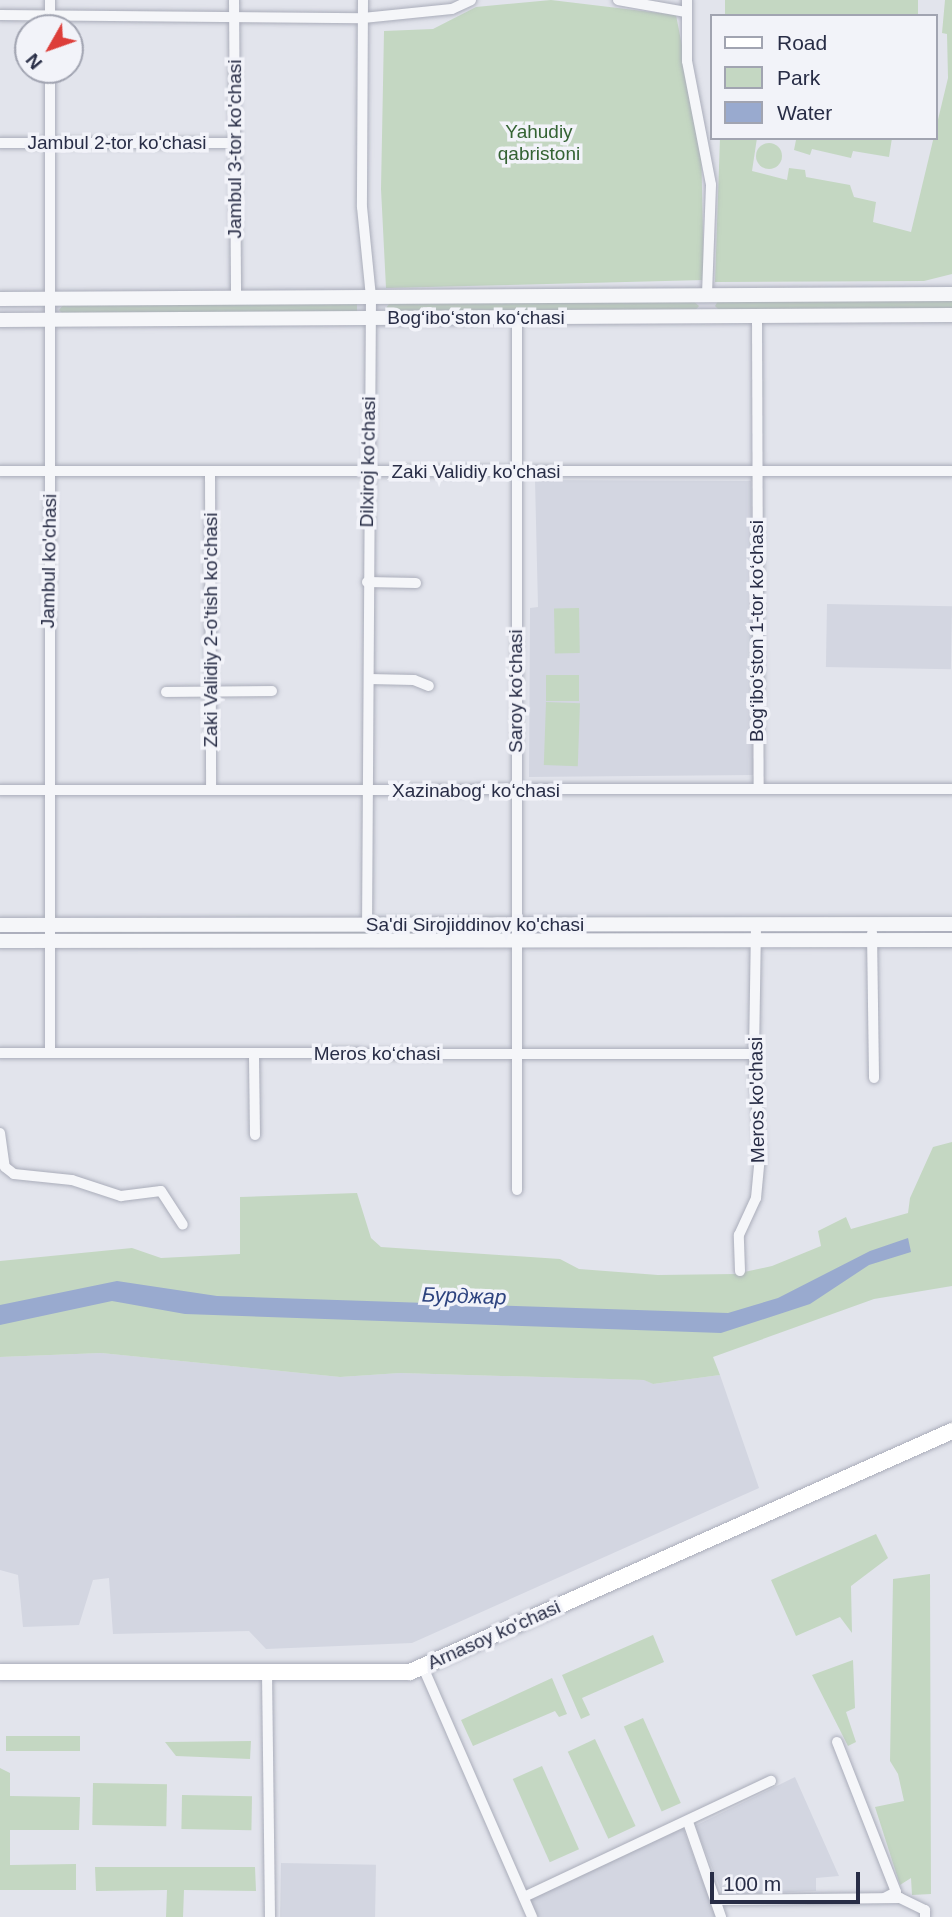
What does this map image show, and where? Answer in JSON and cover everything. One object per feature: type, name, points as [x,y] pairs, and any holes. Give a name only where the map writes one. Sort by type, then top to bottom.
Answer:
[{"type":"main road","name":"Arnasoy ko'chasi","points":[[0,1672],[404,1682],[952,1431]]},
{"type":"main road","name":"Arnasoy ko'chasi","points":[[636,1576],[952,1442]]},
{"type":"main road","name":"Arnasoy ko'chasi","points":[[0,1682],[267,1677]]},
{"type":"street","name":"Jambul 3-tor ko'chasi","points":[[234,0],[236,298]]},
{"type":"street","name":"Dilxiroj ko‘chasi","points":[[363,0],[362,207],[371,297],[366,471],[369,679],[367,925]]},
{"type":"street","points":[[84,15],[363,18],[452,9],[471,0]]},
{"type":"street","points":[[618,0],[686,12]]},
{"type":"street","points":[[687,0],[690,78],[709,163],[707,316]]},
{"type":"street","name":"Jambul ko'chasi","points":[[50,84],[47,790],[50,1052]]},
{"type":"street","name":"Jambul 2-tor ko'chasi","points":[[0,143],[233,143]]},
{"type":"street","name":"Bogʻiboʻston koʻchasi","points":[[0,299],[952,294]]},
{"type":"street","name":"Bogʻiboʻston koʻchasi","points":[[0,320],[952,315]]},
{"type":"street","name":"Bogʻiboʻston 1-tor koʻchasi","points":[[757,316],[759,788]]},
{"type":"street","name":"Saroy ko‘chasi","points":[[517,317],[517,1190]]},
{"type":"street","name":"Zaki Validiy ko'chasi","points":[[0,471],[952,471]]},
{"type":"street","name":"Zaki Validiy 2-o'tish ko'chasi","points":[[210,471],[211,789]]},
{"type":"street","points":[[367,582],[416,583]]},
{"type":"street","points":[[369,679],[414,680],[429,686]]},
{"type":"street","points":[[166,692],[211,694],[272,691]]},
{"type":"street","name":"Xazinabog‘ ko‘chasi","points":[[0,790],[516,792],[759,788],[952,789]]},
{"type":"street","points":[[872,924],[874,1078]]},
{"type":"street","name":"Sa'di Sirojiddinov ko'chasi","points":[[0,925],[952,924]]},
{"type":"street","name":"Meros ko'chasi","points":[[740,1270],[739,1235],[755,1198],[760,1156],[754,1054],[756,925]]},
{"type":"street","name":"Sa'di Sirojiddinov ko'chasi","points":[[0,941],[952,940]]},
{"type":"street","name":"Meros ko‘chasi","points":[[0,1052],[254,1055],[754,1054]]},
{"type":"street","points":[[254,1055],[255,1135]]},
{"type":"street","points":[[0,1133],[5,1167],[14,1174],[72,1180],[121,1196],[161,1191],[183,1225]]},
{"type":"street","points":[[425,1671],[532,1917]]},
{"type":"street","points":[[267,1677],[270,1917]]},
{"type":"street","points":[[837,1742],[898,1895],[925,1910],[925,1917]]},
{"type":"street","points":[[524,1897],[771,1781]]},
{"type":"street","points":[[688,1822],[718,1900],[721,1917]]},
{"type":"street","points":[[718,1900],[884,1898],[898,1895]]},
{"type":"shaded area","points":[[535,480],[751,481],[753,775],[529,777],[530,608],[538,607]]},
{"type":"shaded area","points":[[827,604],[952,606],[951,669],[826,667]]},
{"type":"shaded area","points":[[101,1353],[340,1377],[400,1373],[645,1380],[653,1384],[720,1375],[759,1488],[412,1643],[266,1649],[249,1631],[113,1634],[109,1578],[93,1580],[79,1625],[23,1627],[18,1575],[0,1570],[0,1357]]},
{"type":"shaded area","points":[[795,1777],[839,1876],[816,1878],[816,1891],[723,1895],[695,1826]]},
{"type":"shaded area","points":[[683,1828],[716,1917],[537,1917],[529,1897]]},
{"type":"shaded area","points":[[281,1863],[376,1865],[375,1917],[280,1917]]},
{"type":"green space","name":"Yahudiy qabristoni","points":[[551,0],[676,15],[701,143],[704,280],[386,288],[381,189],[384,31],[433,29],[476,7]]},
{"type":"green space","points":[[725,0],[918,0],[918,14],[725,14]]},
{"type":"green space","points":[[945,0],[952,0],[952,274],[924,281],[715,282],[720,140],[757,140],[752,171],[787,180],[789,168],[805,170],[806,177],[850,185],[854,197],[876,202],[873,222],[911,232],[933,140],[938,140],[938,120],[948,78],[947,34],[942,33]]},
{"type":"green space","points":[[796,140],[892,140],[889,157],[853,151],[851,158],[812,149],[810,155],[794,150]]},
{"type":"green space","points":[[769,143],[778,147],[782,156],[778,165],[769,169],[760,165],[756,156],[760,147]]},
{"type":"green space","points":[[952,298],[952,308],[719,310],[715,306],[718,301]]},
{"type":"green space","points":[[692,300],[699,306],[694,312],[390,314],[386,308],[389,304]]},
{"type":"green space","points":[[357,303],[357,313],[63,314],[59,310],[63,305]]},
{"type":"green space","points":[[554,608],[579,608],[580,653],[555,653]]},
{"type":"green space","points":[[546,675],[579,675],[579,701],[546,701]]},
{"type":"green space","points":[[546,702],[580,703],[578,766],[544,765]]},
{"type":"green space","points":[[506,930],[505,936],[67,937],[67,932]]},
{"type":"green space","points":[[952,1142],[952,1286],[874,1299],[713,1357],[720,1375],[653,1384],[644,1380],[400,1373],[340,1377],[101,1353],[0,1357],[0,1261],[132,1248],[161,1258],[240,1254],[240,1197],[357,1193],[371,1238],[381,1247],[560,1259],[579,1269],[658,1275],[735,1274],[772,1266],[821,1246],[818,1231],[846,1217],[851,1229],[908,1213],[910,1198],[933,1147]]},
{"type":"green space","points":[[876,1534],[888,1558],[851,1586],[852,1633],[840,1617],[796,1636],[771,1580]]},
{"type":"green space","points":[[930,1574],[931,1894],[912,1895],[911,1878],[900,1885],[875,1807],[904,1801],[898,1774],[890,1761],[893,1579]]},
{"type":"green space","points":[[653,1635],[664,1662],[582,1698],[590,1715],[581,1719],[562,1675]]},
{"type":"green space","points":[[853,1660],[855,1708],[846,1712],[856,1742],[848,1746],[812,1675]]},
{"type":"green space","points":[[552,1678],[567,1714],[559,1717],[555,1711],[473,1746],[461,1720]]},
{"type":"green space","points":[[643,1718],[681,1803],[662,1812],[624,1727]]},
{"type":"green space","points":[[6,1736],[80,1736],[80,1751],[6,1751]]},
{"type":"green space","points":[[595,1739],[636,1826],[608,1839],[568,1752]]},
{"type":"green space","points":[[251,1741],[250,1759],[176,1756],[165,1742]]},
{"type":"green space","points":[[542,1766],[579,1849],[550,1862],[513,1779]]},
{"type":"green space","points":[[0,1768],[10,1773],[10,1796],[80,1797],[79,1830],[10,1830],[10,1865],[76,1864],[76,1890],[0,1890]]},
{"type":"green space","points":[[93,1783],[167,1784],[166,1826],[92,1825]]},
{"type":"green space","points":[[182,1795],[252,1796],[251,1830],[181,1829]]},
{"type":"green space","points":[[95,1867],[255,1867],[256,1891],[184,1890],[183,1917],[166,1917],[167,1890],[96,1891]]},
{"type":"water","name":"Бурджар","points":[[908,1238],[911,1252],[869,1265],[810,1304],[721,1333],[185,1314],[112,1301],[0,1325],[0,1305],[117,1281],[217,1296],[728,1313],[778,1298],[870,1251]]}]
